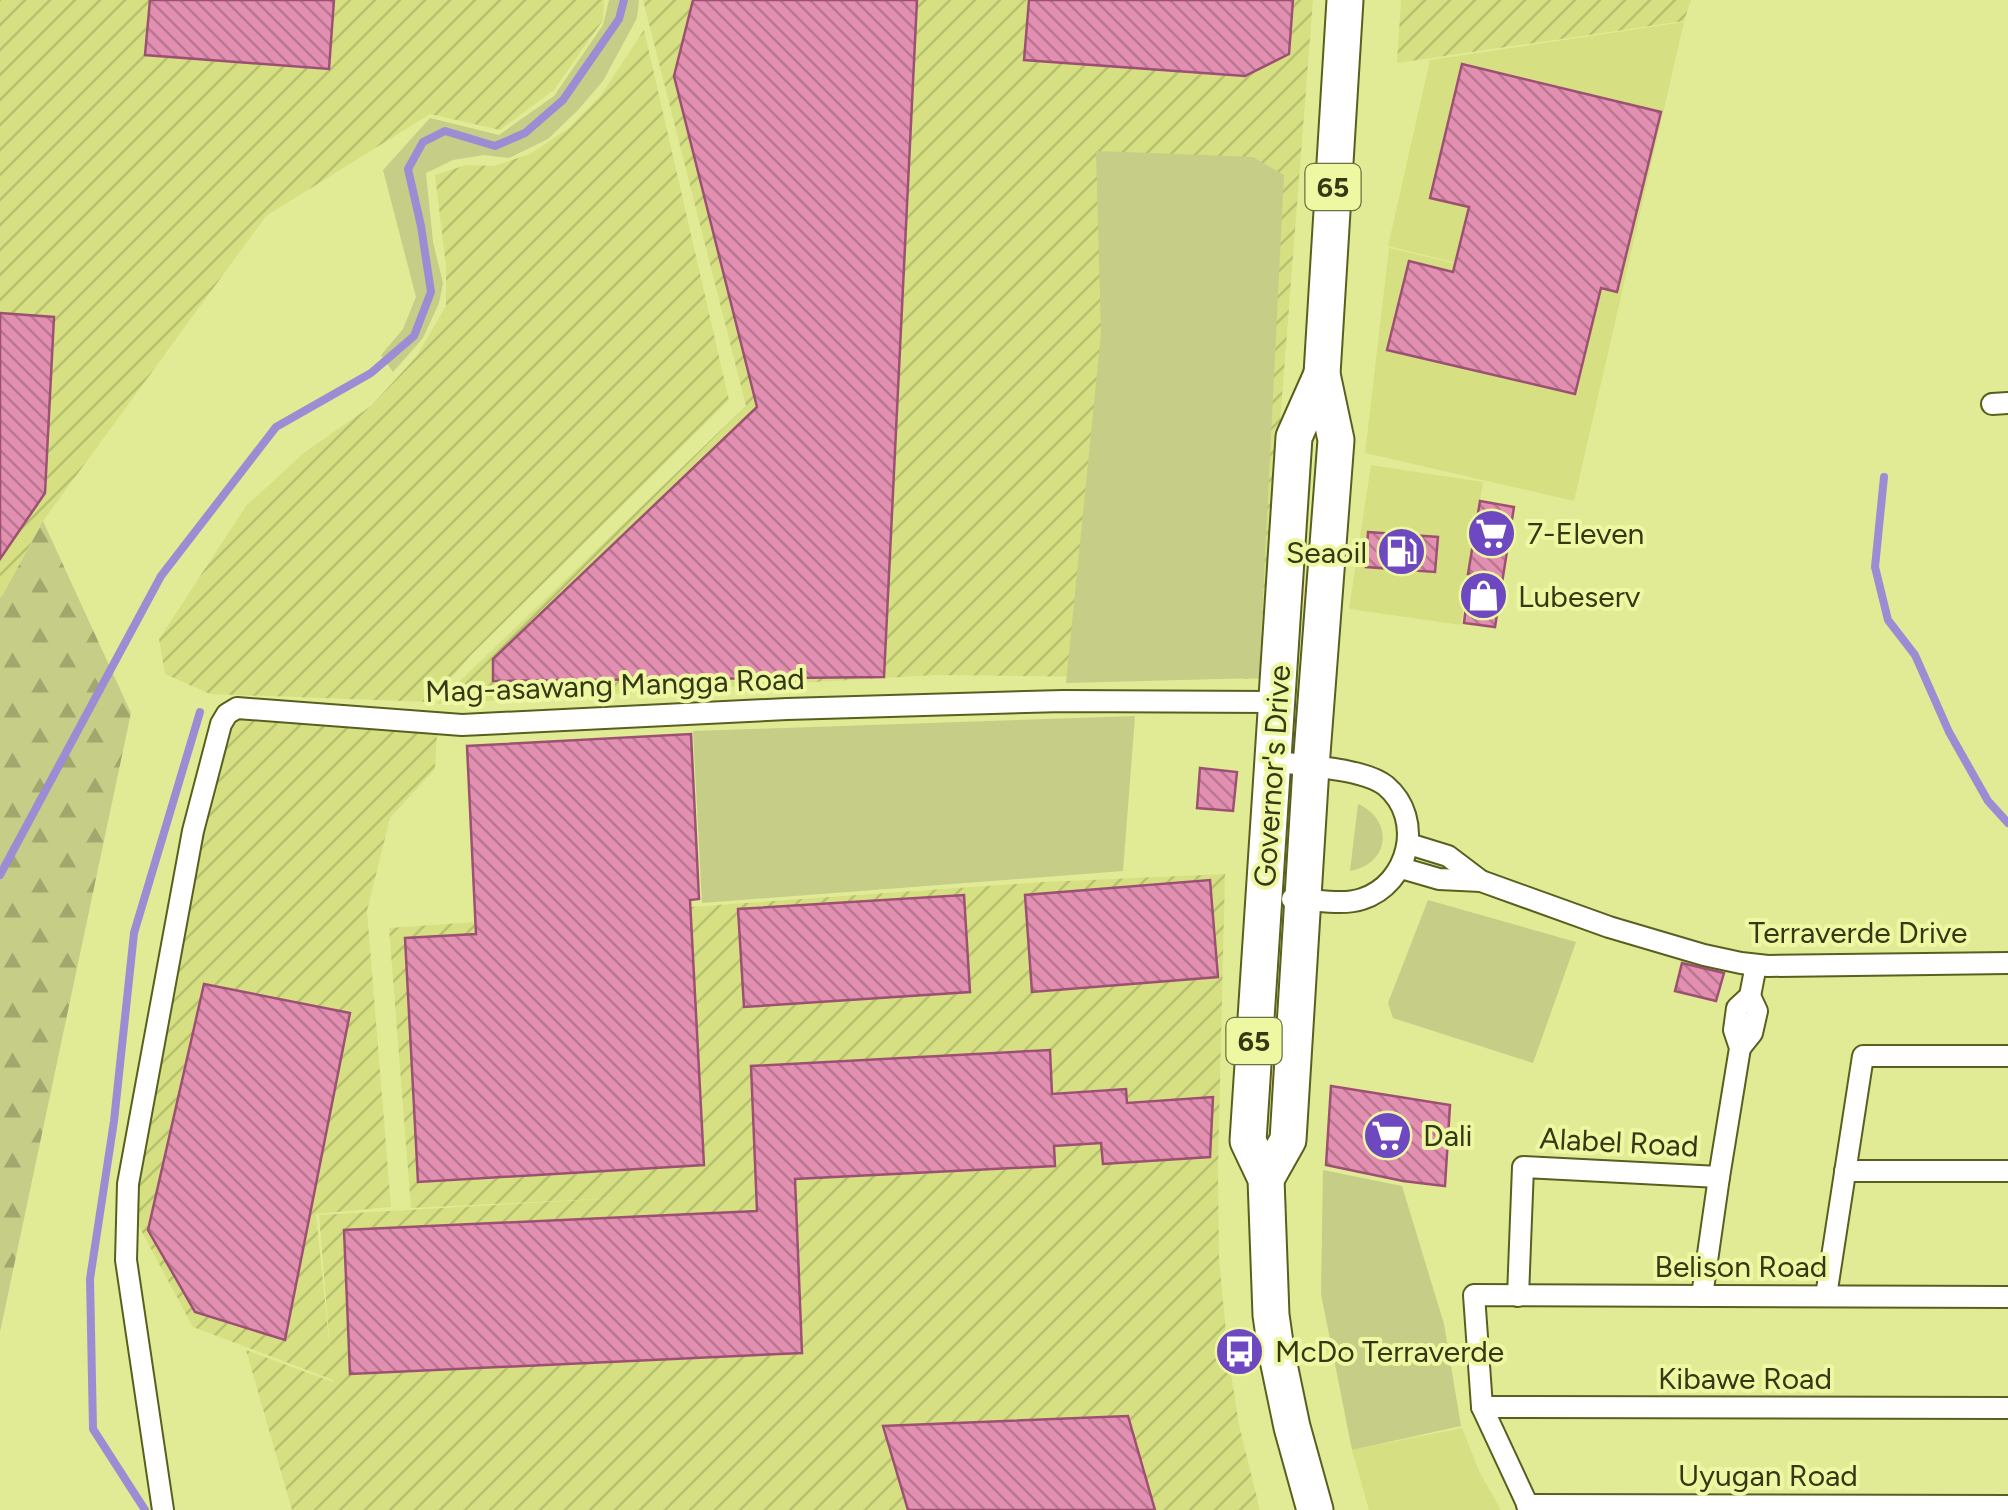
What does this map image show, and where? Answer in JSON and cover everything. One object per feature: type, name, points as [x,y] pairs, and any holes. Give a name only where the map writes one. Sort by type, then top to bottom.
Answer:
[{"type":"highway","name":"Governor's Drive","points":[[1266,1180],[1288,1140],[1336,440],[1322,374],[1345,0]]},
{"type":"highway","name":"Governor's Drive","points":[[1314,1510],[1276,1350],[1266,1180],[1248,1141],[1294,437],[1322,374]]},
{"type":"street","name":"Mag-asawang Mangga Road","points":[[163,1510],[126,1260],[128,1184],[193,831],[221,724],[228,714],[237,708],[462,725],[1043,701],[1276,702]]},
{"type":"street","points":[[1264,898],[1356,901],[1374,895],[1401,868],[1408,844],[1408,823],[1400,803],[1386,786],[1368,776],[1272,761]]},
{"type":"street","name":"Terraverde Drive","points":[[1408,844],[1448,856],[1481,881]]},
{"type":"street","name":"Terraverde Drive","points":[[1401,868],[1439,879],[1481,881],[1628,933],[1756,965],[2008,963]]},
{"type":"street","points":[[1702,1296],[1740,1048],[1752,1033],[1757,1012],[1750,996],[1756,965]]},
{"type":"street","points":[[1826,1296],[1864,1056],[2008,1056]]},
{"type":"street","name":"Alabel Road","points":[[1518,1296],[1523,1166],[1718,1177]]},
{"type":"street","points":[[1845,1171],[2008,1171]]},
{"type":"street","name":"Belison Road","points":[[1482,1407],[1474,1295],[2008,1297]]},
{"type":"street","points":[[1482,1407],[1528,1508]]},
{"type":"street","name":"Kibawe Road","points":[[1482,1407],[2008,1408]]},
{"type":"street","name":"Uyugan Road","points":[[1528,1508],[2008,1506]]},
{"type":"shaded area","points":[[0,0],[604,0],[603,20],[554,90],[500,130],[430,114],[266,216],[43,521],[0,600]]},
{"type":"shaded area","points":[[643,0],[1313,0],[1260,679],[936,675],[436,704],[746,406]]},
{"type":"shaded area","points":[[1401,0],[1691,0],[1684,21],[1397,63]]},
{"type":"shaded area","points":[[1684,22],[1574,501],[1365,453],[1389,248],[1525,280],[1388,246],[1430,60]]},
{"type":"shaded area","points":[[644,30],[729,400],[470,656],[431,702],[210,694],[165,674],[159,639],[246,506],[305,452],[371,406],[416,357],[446,306],[446,266],[435,175],[466,165],[494,166],[530,154],[570,127],[601,95]]},
{"type":"shaded area","points":[[1371,465],[1483,482],[1461,625],[1349,609]]},
{"type":"shaded area","points":[[233,720],[437,731],[435,769],[390,818],[367,911],[391,1207],[316,1214],[331,1360],[319,1215],[620,1198],[411,1208],[389,928],[1044,882],[1225,874],[1219,1258],[1239,1425],[1260,1510],[292,1510],[246,1350],[333,1380],[193,1327],[135,1219],[150,1102],[203,828]]},
{"type":"shaded area","points":[[1462,1428],[1480,1473],[1501,1510],[1369,1510],[1352,1450]]},
{"type":"green space","points":[[609,0],[639,0],[637,18],[603,81],[548,139],[509,158],[484,155],[453,160],[426,173],[433,242],[443,283],[439,303],[423,338],[393,372],[381,355],[403,329],[416,297],[383,170],[430,118],[499,135],[554,96],[603,25]]},
{"type":"green space","points":[[1096,151],[1253,157],[1284,175],[1259,678],[1066,683],[1101,333]]},
{"type":"green space","points":[[43,521],[131,713],[0,1332],[0,600]]},
{"type":"green space","points":[[1135,716],[1123,871],[702,903],[693,731]]},
{"type":"green space","points":[[1358,804],[1378,820],[1382,841],[1373,860],[1350,871]]},
{"type":"green space","points":[[1428,900],[1576,942],[1533,1063],[1393,1018],[1388,1003]]},
{"type":"green space","points":[[1323,1170],[1402,1186],[1444,1324],[1461,1426],[1352,1450],[1321,1294]]},
{"type":"building","points":[[150,0],[334,0],[329,69],[145,55]]},
{"type":"building","points":[[693,0],[917,0],[884,677],[493,681],[493,659],[757,407],[674,76]]},
{"type":"building","points":[[1029,0],[1293,0],[1289,54],[1245,76],[1024,60]]},
{"type":"building","points":[[1462,64],[1661,112],[1617,292],[1601,288],[1575,394],[1387,350],[1409,261],[1453,272],[1469,207],[1430,198]]},
{"type":"building","points":[[0,313],[54,317],[45,493],[0,559]]},
{"type":"building","points":[[1480,501],[1514,507],[1495,627],[1464,623]]},
{"type":"building","name":"Seaoil","points":[[1368,532],[1438,537],[1435,572],[1366,567]]},
{"type":"building","points":[[691,734],[699,899],[690,900],[704,1165],[418,1182],[405,938],[476,934],[467,746]]},
{"type":"building","points":[[1200,768],[1237,772],[1233,811],[1197,808]]},
{"type":"building","points":[[1210,880],[1218,977],[1032,992],[1025,895]]},
{"type":"building","points":[[964,895],[970,992],[744,1007],[738,909]]},
{"type":"building","points":[[1682,963],[1724,973],[1716,1001],[1675,991]]},
{"type":"building","points":[[204,984],[350,1013],[285,1340],[195,1312],[148,1230]]},
{"type":"building","points":[[1050,1050],[1052,1094],[1126,1089],[1127,1103],[1213,1097],[1210,1157],[1103,1164],[1101,1143],[1054,1146],[1055,1166],[795,1179],[802,1353],[350,1374],[344,1230],[757,1211],[751,1066]]},
{"type":"building","name":"Dali","points":[[1331,1086],[1450,1105],[1445,1186],[1326,1165]]},
{"type":"building","points":[[1128,1416],[1155,1510],[908,1510],[883,1426]]},
{"type":"waterway","points":[[0,875],[161,576],[276,427],[371,373],[414,336],[431,292],[408,169],[423,142],[445,131],[495,146],[525,133],[563,100],[619,19],[624,0]]},
{"type":"waterway","points":[[1884,477],[1875,567],[1888,620],[1915,655],[1949,732],[1988,801],[2008,823]]},
{"type":"waterway","points":[[145,1510],[93,1429],[90,1279],[114,1121],[134,933],[200,712]]},
{"type":"place","name":"7-Eleven","points":[[1492,533]]},
{"type":"place","name":"Seaoil","points":[[1402,552]]},
{"type":"place","name":"Lubeserv","points":[[1483,596]]},
{"type":"place","name":"Dali","points":[[1388,1135]]},
{"type":"place","name":"McDo Terraverde","points":[[1240,1351]]}]
